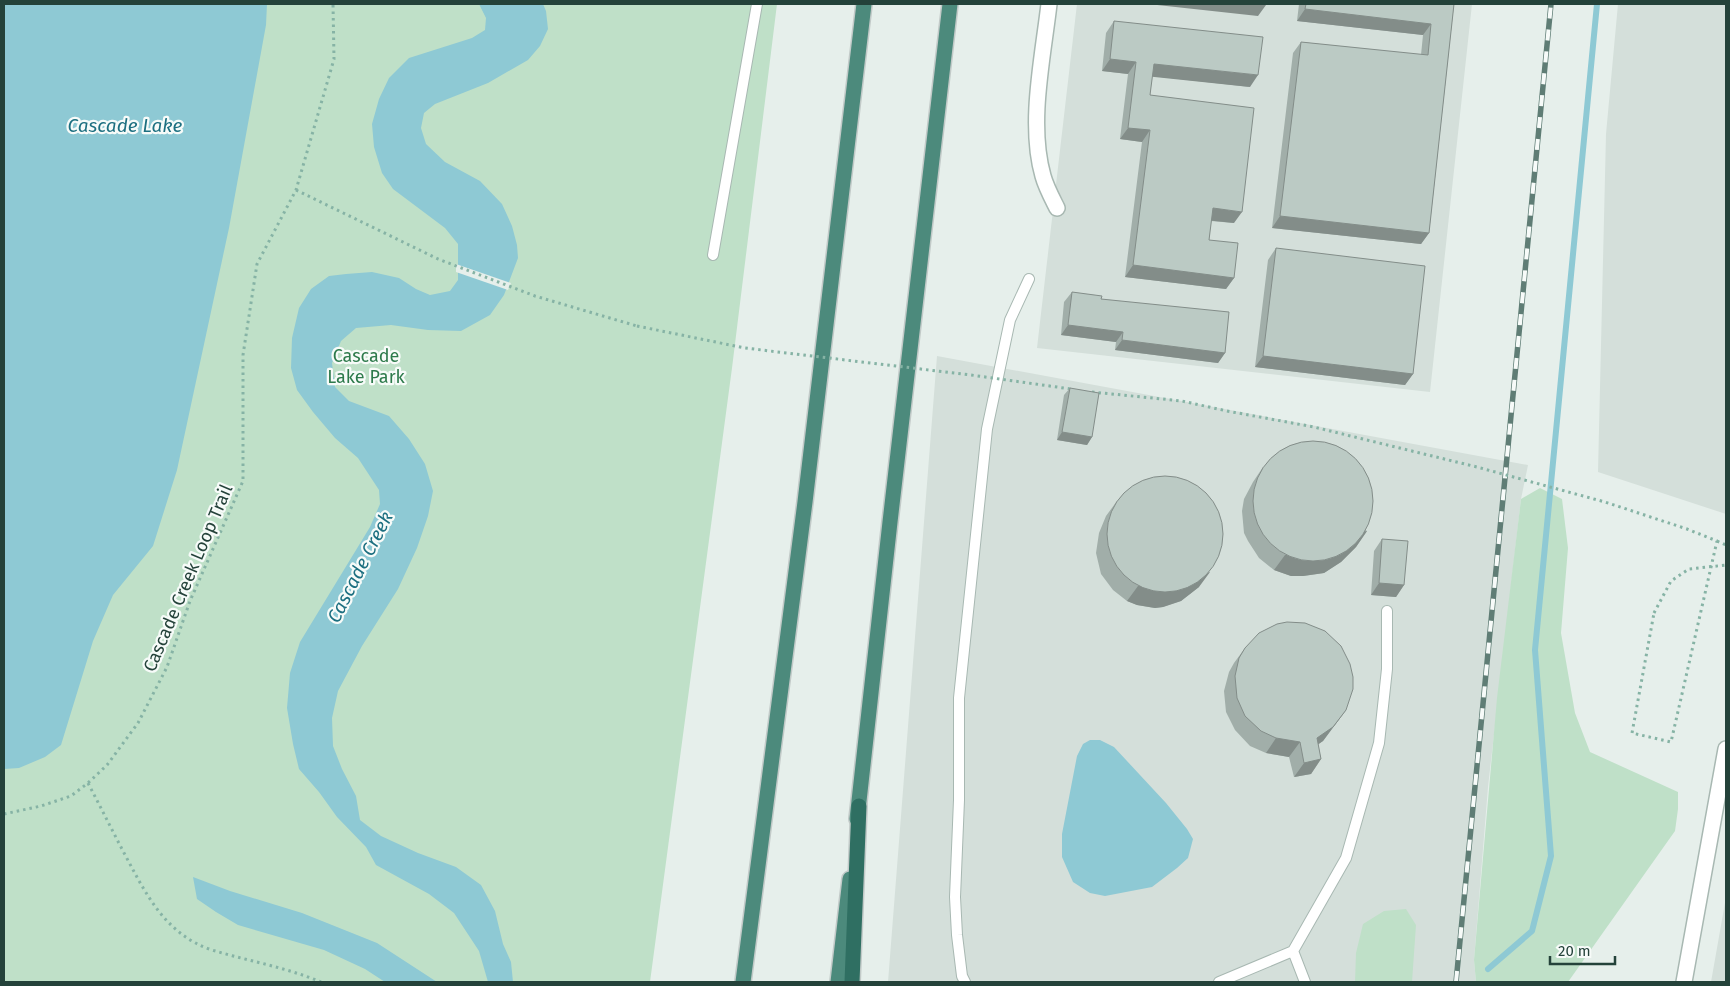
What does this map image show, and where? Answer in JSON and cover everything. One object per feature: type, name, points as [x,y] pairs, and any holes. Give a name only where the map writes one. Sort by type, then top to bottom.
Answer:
[{"type":"highway","points":[[743,982],[806,492],[864,4]]},
{"type":"highway","points":[[838,982],[950,4]]},
{"type":"highway","points":[[852,982],[859,806]]},
{"type":"street","points":[[1050,4],[1037,112],[1038,144],[1043,177],[1057,208]]},
{"type":"street","points":[[1684,982],[1726,749]]},
{"type":"lane","points":[[713,255],[757,4]]},
{"type":"lane","points":[[965,982],[962,976],[957,936],[955,897],[959,800],[959,698],[987,429],[1010,320],[1029,279]]},
{"type":"lane","points":[[1219,982],[1294,951],[1346,858],[1379,743],[1387,669],[1387,611]]},
{"type":"lane","points":[[1294,951],[1305,982]]},
{"type":"path","name":"Cascade Creek Loop Trail","points":[[4,814],[41,806],[71,796],[88,784],[107,765],[138,723],[167,668],[190,601],[243,481],[244,355],[257,264],[296,190],[334,59],[334,4]]},
{"type":"path","points":[[296,190],[438,259],[535,296],[638,326],[744,348],[971,374],[1076,390]]},
{"type":"path","points":[[1086,391],[1182,401],[1314,427],[1477,467],[1605,502],[1687,529],[1726,545]]},
{"type":"path","points":[[1717,541],[1671,742],[1632,733],[1654,613],[1671,581],[1689,569],[1726,565]]},
{"type":"path","points":[[88,784],[147,897],[162,917],[182,935],[210,949],[267,964],[321,982]]},
{"type":"shaded area","points":[[1077,4],[1472,4],[1430,392],[1037,348]]},
{"type":"shaded area","points":[[1618,4],[1726,4],[1726,514],[1598,472],[1606,134]]},
{"type":"shaded area","points":[[937,356],[1528,465],[1521,499],[1488,787],[1474,960],[1476,982],[888,982]]},
{"type":"shaded area","points":[[1726,897],[1726,982],[1711,982]]},
{"type":"green space","name":"Cascade Lake Park","points":[[4,4],[777,4],[732,368],[650,982],[4,982]]},
{"type":"green space","points":[[1540,488],[1562,499],[1568,548],[1561,633],[1575,713],[1590,752],[1678,792],[1678,809],[1675,831],[1568,982],[1476,982],[1474,960],[1497,698],[1521,499]]},
{"type":"green space","points":[[1406,909],[1416,925],[1412,982],[1355,982],[1356,953],[1363,924],[1384,911]]},
{"type":"water","name":"Cascade Lake","points":[[4,4],[267,4],[266,25],[229,228],[177,470],[153,546],[113,595],[93,641],[61,745],[45,757],[19,768],[4,769]]},
{"type":"water","name":"Cascade Creek","points":[[479,4],[543,4],[546,11],[548,29],[540,46],[528,60],[488,83],[435,104],[424,113],[421,128],[426,144],[445,162],[480,181],[502,204],[512,226],[518,258],[504,295],[490,315],[461,331],[428,330],[391,325],[356,328],[341,341],[332,363],[335,387],[349,401],[389,416],[409,439],[425,464],[433,491],[428,516],[417,548],[398,589],[362,646],[338,691],[332,718],[333,746],[356,796],[360,820],[381,836],[418,853],[456,867],[481,885],[495,911],[503,944],[511,962],[513,982],[488,982],[479,951],[454,913],[429,894],[376,865],[366,847],[337,817],[299,769],[287,708],[290,673],[300,642],[370,527],[380,504],[379,490],[358,458],[335,438],[297,390],[291,368],[292,338],[299,308],[311,289],[329,276],[372,272],[399,278],[430,295],[450,291],[458,280],[458,244],[445,228],[393,189],[382,173],[374,147],[372,124],[379,99],[389,78],[409,58],[472,38],[485,30],[486,18]]},
{"type":"water","points":[[1090,740],[1100,740],[1114,747],[1166,803],[1193,839],[1188,858],[1152,887],[1105,896],[1090,893],[1073,882],[1062,857],[1062,834],[1077,756],[1083,744]]},
{"type":"water","points":[[193,877],[230,891],[302,913],[377,943],[437,982],[385,982],[365,969],[324,950],[238,925],[197,899]]},
{"type":"pier","points":[[456,264],[511,283],[508,290],[456,272]]},
{"type":"building","points":[[1306,4],[1454,4],[1429,233],[1280,216],[1301,42],[1428,55],[1431,24],[1305,9]]},
{"type":"building","points":[[1114,21],[1263,37],[1258,75],[1154,64],[1150,95],[1254,108],[1242,212],[1213,208],[1209,240],[1238,243],[1234,278],[1133,265],[1150,130],[1128,128],[1136,62],[1110,59]]},
{"type":"building","points":[[1276,248],[1425,266],[1413,374],[1263,356]]},
{"type":"building","points":[[1072,292],[1102,296],[1101,299],[1229,312],[1225,353],[1122,340],[1123,332],[1068,325]]},
{"type":"building","points":[[1070,388],[1099,393],[1092,437],[1062,432]]},
{"type":"building","points":[[1313,441],[1336,446],[1346,451],[1355,459],[1363,468],[1368,478],[1373,501],[1368,524],[1363,534],[1355,543],[1346,551],[1336,556],[1313,561],[1290,556],[1280,551],[1271,543],[1263,534],[1258,524],[1253,501],[1258,478],[1263,468],[1271,459],[1280,451],[1290,446]]},
{"type":"building","points":[[1165,476],[1187,480],[1206,493],[1219,512],[1223,534],[1219,556],[1206,575],[1187,588],[1165,592],[1143,588],[1124,575],[1111,556],[1107,534],[1111,512],[1124,493],[1143,480]]},
{"type":"building","points":[[1382,539],[1408,541],[1404,585],[1379,583]]},
{"type":"building","points":[[1287,622],[1305,623],[1325,631],[1341,646],[1350,664],[1353,677],[1353,689],[1346,710],[1333,727],[1317,738],[1321,759],[1304,763],[1300,742],[1276,738],[1261,731],[1245,716],[1237,698],[1235,676],[1239,658],[1245,648],[1259,633],[1277,624]]},
{"type":"waterway","points":[[1488,969],[1532,931],[1551,856],[1535,650],[1597,4]]},
{"type":"railway","points":[[1456,982],[1551,4]]}]
